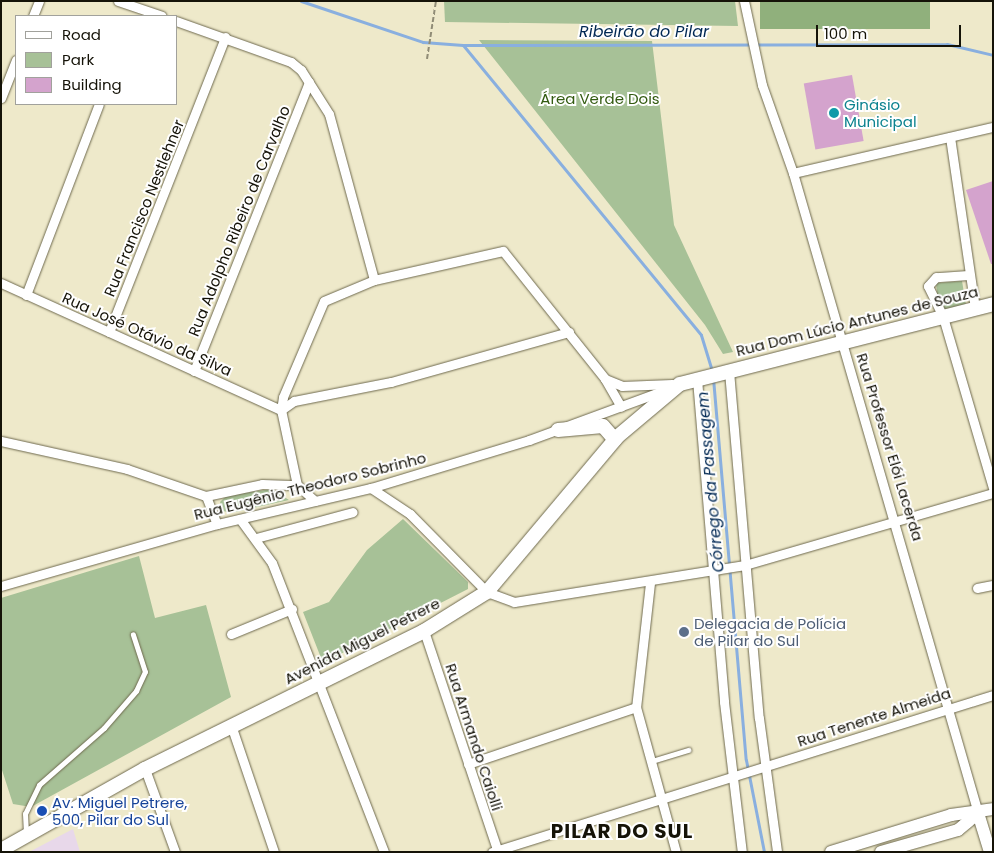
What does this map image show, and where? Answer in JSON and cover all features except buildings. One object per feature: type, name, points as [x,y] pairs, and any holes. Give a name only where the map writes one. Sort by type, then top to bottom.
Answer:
[{"type":"main road","name":"Rua Dom Lúcio Antunes de Souza","points":[[700,378],[843,344],[993,304]]},
{"type":"main road","name":"Avenida Miguel Petrere","points":[[3,848],[145,769],[424,631],[487,592],[615,440],[680,384],[700,378]]},
{"type":"main road","points":[[558,430],[603,426],[615,440]]},
{"type":"main road","points":[[831,852],[951,815],[978,813],[993,809]]},
{"type":"main road","points":[[888,851],[958,830],[978,813]]},
{"type":"main road","name":"Rua Professor Elói Lacerda","points":[[978,813],[990,852]]},
{"type":"street","points":[[33,15],[39,1]]},
{"type":"street","points":[[118,1],[135,12],[155,15]]},
{"type":"street","name":"Rua Professor Elói Lacerda","points":[[744,1],[753,54],[793,173],[950,707],[978,813]]},
{"type":"street","points":[[178,22],[291,62],[309,82],[329,114],[374,280]]},
{"type":"street","name":"Rua Francisco Nestlehner","points":[[109,332],[225,37]]},
{"type":"street","points":[[1,98],[15,63]]},
{"type":"street","name":"Rua Adolpho Ribeiro de Carvalho","points":[[194,371],[309,82]]},
{"type":"street","points":[[26,294],[98,105]]},
{"type":"street","points":[[793,173],[993,127]]},
{"type":"street","points":[[950,137],[968,275],[975,309]]},
{"type":"street","points":[[315,501],[296,484],[281,410],[324,301],[374,280],[496,250],[509,255],[605,379],[620,407]]},
{"type":"street","points":[[968,275],[929,282],[943,317],[993,488]]},
{"type":"street","name":"Rua José Otávio da Silva","points":[[1,283],[281,410]]},
{"type":"street","points":[[281,410],[294,401],[391,382],[569,332]]},
{"type":"street","points":[[726,372],[761,768],[778,852]]},
{"type":"street","points":[[700,378],[742,852]]},
{"type":"street","points":[[605,379],[622,386],[680,384]]},
{"type":"street","name":"Rua Eugênio Theodoro Sobrinho","points":[[1,586],[217,524],[371,488],[558,430],[680,384]]},
{"type":"street","points":[[1,441],[127,469],[206,496],[262,484],[296,484]]},
{"type":"street","points":[[371,488],[410,514],[487,592],[514,602],[650,583],[742,566],[896,524],[993,493]]},
{"type":"street","points":[[206,496],[217,524]]},
{"type":"street","points":[[256,538],[353,512]]},
{"type":"street","points":[[240,519],[256,538],[292,609],[318,682],[384,852]]},
{"type":"street","points":[[650,583],[636,707],[663,797],[676,852]]},
{"type":"street","points":[[977,588],[993,585]]},
{"type":"street","points":[[231,634],[292,609]]},
{"type":"street","name":"Rua Armando Caiolli","points":[[424,631],[496,851]]},
{"type":"street","name":"Rua Tenente Almeida","points":[[496,851],[663,797],[993,695]]},
{"type":"street","points":[[468,764],[636,707]]},
{"type":"street","points":[[231,725],[274,852]]},
{"type":"street","points":[[145,769],[174,852]]},
{"type":"street","points":[[886,835],[888,851]]},
{"type":"lane","points":[[26,836],[25,814],[39,786],[104,728],[136,691],[145,672],[133,635]]},
{"type":"lane","points":[[652,761],[688,750]]},
{"type":"path","points":[[427,60],[435,19],[436,1]]},
{"type":"shaded area","points":[[73,829],[80,852],[29,852]]},
{"type":"green space","points":[[444,1],[735,1],[738,26],[445,22]]},
{"type":"green space","points":[[760,1],[930,1],[930,29],[760,29]]},
{"type":"green space","name":"Área Verde Dois","points":[[479,40],[652,41],[674,225],[733,352],[723,354],[705,325]]},
{"type":"green space","points":[[962,281],[966,305],[939,311],[936,283]]},
{"type":"green space","points":[[271,489],[289,500],[231,513],[223,511],[220,502],[226,496]]},
{"type":"green space","points":[[403,519],[468,582],[468,589],[323,663],[303,612],[329,602],[367,550]]},
{"type":"green space","points":[[139,556],[155,618],[206,605],[231,697],[31,807],[13,804],[1,767],[1,598]]},
{"type":"waterway","name":"Ribeirão do Pilar","points":[[301,1],[423,42],[463,45],[947,44],[993,55]]},
{"type":"waterway","name":"Córrego da Passagem","points":[[463,45],[701,335],[712,372]]},
{"type":"waterway","name":"Córrego da Passagem","points":[[713,378],[746,760],[764,852]]},
{"type":"place","name":"Ginásio Municipal","points":[[834,113]]},
{"type":"place","name":"Delegacia de Polícia de Pilar do Sul","points":[[684,632]]},
{"type":"place","name":"Av. Miguel Petrere, 500, Pilar do Sul","points":[[42,811]]},
{"type":"district","name":"PILAR DO SUL","points":[[622,831]]}]
